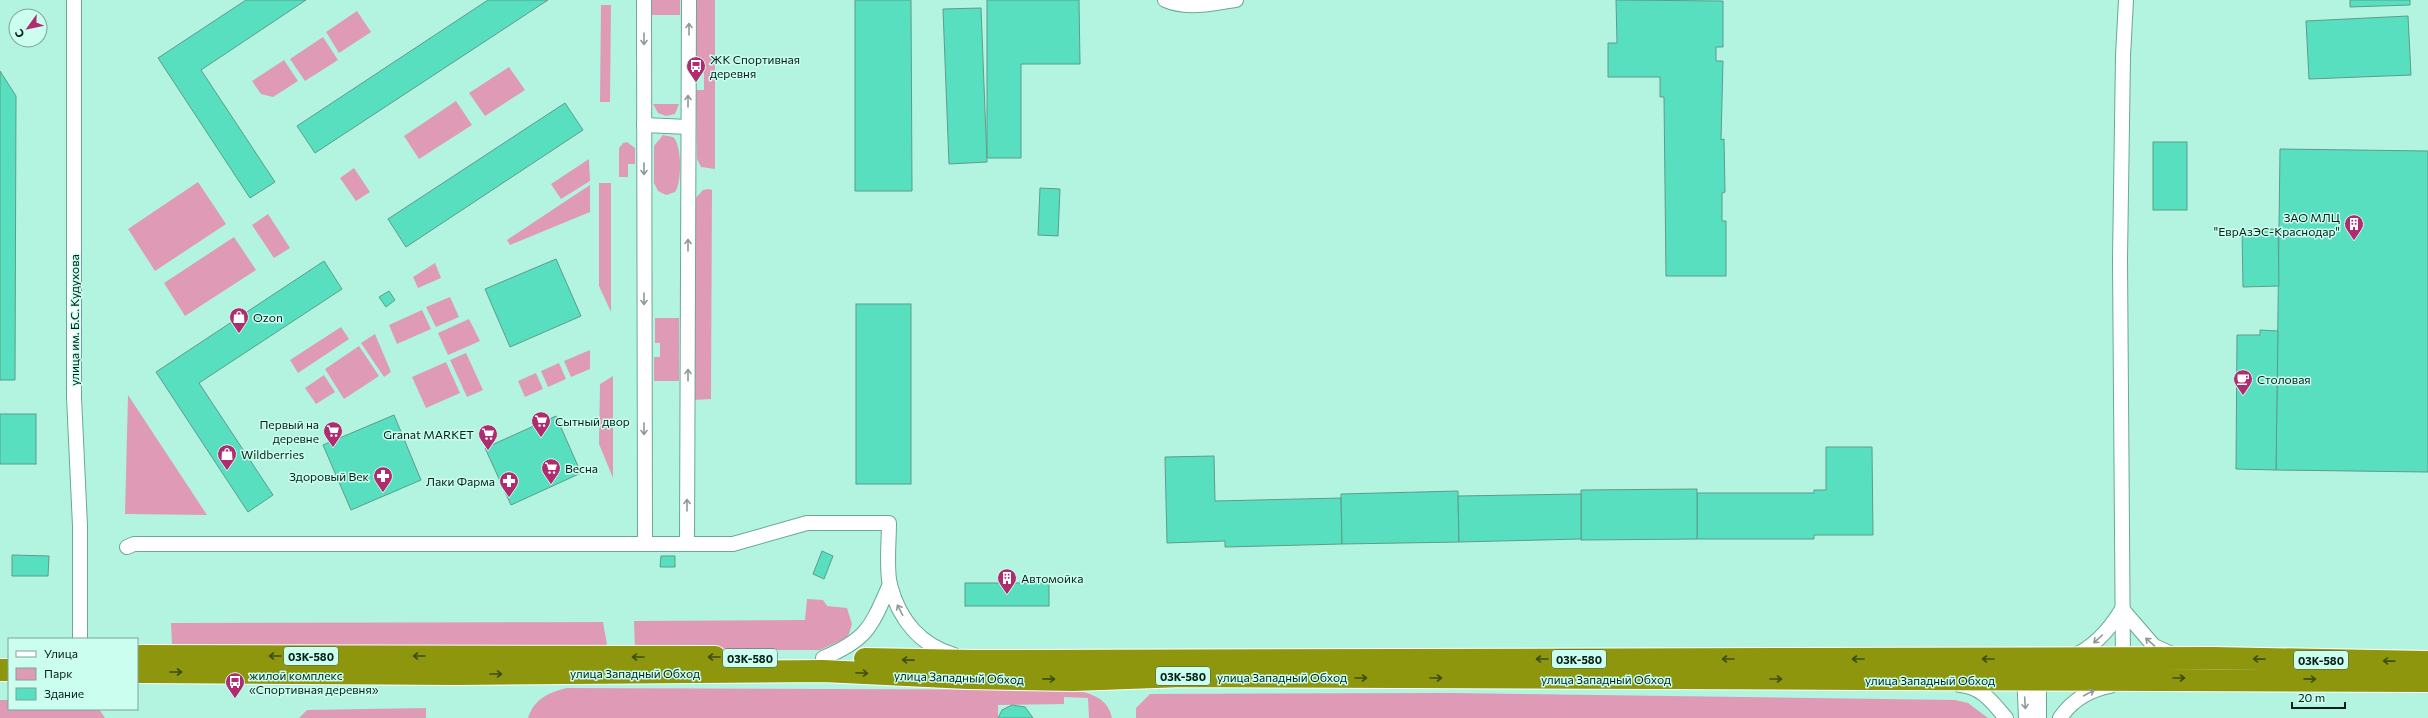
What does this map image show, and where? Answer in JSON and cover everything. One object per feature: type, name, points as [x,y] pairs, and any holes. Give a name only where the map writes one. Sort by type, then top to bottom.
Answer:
[{"type":"highway","name":"улица Западный Обход","points":[[138,656],[823,658],[975,661],[2031,670],[2428,680]]},
{"type":"highway","name":"улица Западный Обход","points":[[138,672],[462,674],[822,671],[968,678],[1074,680],[1183,676],[1928,680],[2031,670],[2064,660],[2130,672],[2185,658],[2428,662]]},
{"type":"street","name":"улица им. Б.С. Кудухова","points":[[74,0],[74,397],[80,526],[80,638]]},
{"type":"street","points":[[644,0],[645,544]]},
{"type":"street","points":[[687,544],[689,0]]},
{"type":"street","points":[[1165,0],[1175,5],[1194,5],[1236,0]]},
{"type":"street","points":[[2060,718],[2078,698],[2130,672],[2122,609],[2120,260],[2123,56],[2126,0]]},
{"type":"street","points":[[644,125],[688,128]]},
{"type":"street","points":[[127,547],[134,544],[733,544],[807,523],[889,523],[890,584],[900,610],[914,633],[938,650],[975,661]]},
{"type":"street","points":[[823,658],[848,648],[871,626],[890,584]]},
{"type":"street","points":[[2122,609],[2154,646],[2185,658]]},
{"type":"street","points":[[2064,660],[2082,652],[2095,641],[2111,626],[2122,609]]},
{"type":"street","points":[[2026,718],[2031,670]]},
{"type":"street","points":[[2031,670],[2039,718]]},
{"type":"street","points":[[1928,680],[1953,685],[1968,686],[1981,692],[2006,718]]},
{"type":"green space","points":[[652,0],[680,0],[680,15],[652,15]]},
{"type":"green space","points":[[696,0],[715,0],[715,169],[701,167],[697,159],[696,90],[704,90],[704,67],[696,67]]},
{"type":"green space","points":[[601,5],[611,5],[610,102],[600,102]]},
{"type":"green space","points":[[357,11],[371,32],[339,53],[326,32]]},
{"type":"green space","points":[[323,37],[338,60],[305,81],[290,59]]},
{"type":"green space","points":[[284,60],[298,81],[273,97],[261,94],[252,81]]},
{"type":"green space","points":[[509,67],[525,90],[485,116],[469,93]]},
{"type":"green space","points":[[456,101],[472,125],[419,159],[404,136]]},
{"type":"green space","points":[[653,104],[679,104],[675,114],[666,116],[658,113]]},
{"type":"green space","points":[[663,135],[673,137],[676,141],[680,164],[679,181],[675,192],[666,195],[658,191],[654,183],[654,146]]},
{"type":"green space","points":[[627,142],[635,148],[635,164],[628,164],[628,177],[619,177],[619,148],[623,143]]},
{"type":"green space","points":[[589,159],[590,181],[561,199],[551,184]]},
{"type":"green space","points":[[354,168],[370,192],[356,201],[340,178]]},
{"type":"green space","points":[[198,182],[226,224],[155,271],[128,229]]},
{"type":"green space","points":[[599,183],[611,183],[611,312],[599,286]]},
{"type":"green space","points":[[590,185],[590,212],[510,245],[507,240]]},
{"type":"green space","points":[[703,190],[712,190],[711,399],[693,400],[694,200]]},
{"type":"green space","points":[[268,214],[290,248],[274,258],[252,225]]},
{"type":"green space","points":[[234,237],[256,270],[185,316],[164,283]]},
{"type":"green space","points":[[435,263],[441,278],[418,288],[413,277]]},
{"type":"green space","points":[[450,297],[459,317],[436,327],[426,307]]},
{"type":"green space","points":[[422,310],[431,329],[397,344],[389,325]]},
{"type":"green space","points":[[655,318],[679,318],[679,381],[654,381],[654,357],[660,357],[660,343],[655,343]]},
{"type":"green space","points":[[469,319],[480,341],[448,355],[438,333]]},
{"type":"green space","points":[[341,327],[349,339],[298,373],[290,360]]},
{"type":"green space","points":[[375,334],[391,372],[384,377],[361,343]]},
{"type":"green space","points":[[359,346],[379,376],[344,399],[325,369]]},
{"type":"green space","points":[[590,350],[590,369],[571,377],[564,361]]},
{"type":"green space","points":[[466,353],[483,390],[467,397],[450,360]]},
{"type":"green space","points":[[446,362],[460,393],[426,408],[412,377]]},
{"type":"green space","points":[[559,363],[566,379],[548,387],[541,371]]},
{"type":"green space","points":[[536,373],[543,389],[525,397],[518,381]]},
{"type":"green space","points":[[324,375],[335,392],[316,404],[305,388]]},
{"type":"green space","points":[[613,376],[613,478],[599,444],[600,384]]},
{"type":"green space","points":[[128,395],[207,515],[125,514]]},
{"type":"green space","points":[[807,599],[823,600],[827,606],[847,608],[852,624],[848,637],[820,650],[635,650],[634,621],[805,620]]},
{"type":"green space","points":[[603,622],[607,645],[172,645],[171,623]]},
{"type":"green space","points":[[567,688],[1073,690],[1092,695],[1103,701],[1110,711],[1112,718],[1089,718],[1088,698],[1064,697],[1064,704],[998,705],[998,718],[528,718],[534,706],[543,697]]},
{"type":"green space","points":[[1449,693],[1955,700],[1968,703],[1988,718],[1136,718],[1136,708],[1150,694]]},
{"type":"green space","points":[[0,700],[8,700],[8,710],[100,710],[105,718],[0,718]]},
{"type":"green space","points":[[426,708],[426,718],[299,718],[307,710]]},
{"type":"building","points":[[246,0],[306,0],[201,70],[275,182],[250,198],[158,58]]},
{"type":"building","points":[[488,0],[548,0],[315,153],[297,126]]},
{"type":"building","points":[[855,0],[911,0],[912,191],[855,191]]},
{"type":"building","points":[[987,0],[1079,0],[1080,64],[1021,64],[1021,158],[987,158]]},
{"type":"building","points":[[1616,0],[1723,1],[1723,47],[1716,47],[1716,61],[1723,61],[1721,140],[1724,139],[1725,192],[1722,193],[1722,221],[1726,221],[1726,276],[1666,276],[1664,97],[1660,97],[1660,77],[1608,77],[1608,43],[1617,43]]},
{"type":"building","points":[[2350,0],[2410,0],[2410,5],[2350,7]]},
{"type":"building","points":[[981,8],[987,162],[949,164],[943,9]]},
{"type":"building","points":[[2408,16],[2411,75],[2309,79],[2306,21]]},
{"type":"building","points":[[0,71],[16,96],[15,380],[0,380]]},
{"type":"building","points":[[565,103],[583,130],[406,247],[388,219]]},
{"type":"building","points":[[2153,142],[2187,142],[2187,210],[2153,210]]},
{"type":"building","name":"ЗАО МЛЦ \"ЕврАзЭС-Краснодар\"","points":[[2280,149],[2428,151],[2428,472],[2276,470]]},
{"type":"building","points":[[1040,188],[1060,189],[1058,236],[1038,235]]},
{"type":"building","points":[[2278,229],[2279,286],[2243,287],[2242,230]]},
{"type":"building","points":[[556,259],[581,316],[510,347],[485,289]]},
{"type":"building","points":[[324,261],[342,289],[199,383],[273,495],[248,512],[156,372]]},
{"type":"building","points":[[389,291],[395,300],[386,307],[379,297]]},
{"type":"building","points":[[856,304],[911,304],[911,484],[856,484]]},
{"type":"building","points":[[2260,330],[2278,331],[2276,470],[2236,469],[2237,335],[2260,335]]},
{"type":"building","points":[[0,414],[36,414],[36,464],[0,464]]},
{"type":"building","points":[[394,415],[421,480],[351,510],[323,445]]},
{"type":"building","points":[[556,416],[581,473],[511,505],[485,448]]},
{"type":"building","points":[[1826,447],[1872,447],[1873,535],[1814,535],[1814,539],[1697,539],[1697,493],[1814,493],[1814,490],[1826,490]]},
{"type":"building","points":[[1214,456],[1215,501],[1341,498],[1342,544],[1225,547],[1225,541],[1167,543],[1165,457]]},
{"type":"building","points":[[1697,489],[1697,539],[1581,540],[1581,490]]},
{"type":"building","points":[[1458,491],[1459,542],[1342,544],[1341,494]]},
{"type":"building","points":[[1581,494],[1581,539],[1459,542],[1458,496]]},
{"type":"building","points":[[822,551],[833,556],[824,579],[813,574]]},
{"type":"building","points":[[12,555],[49,556],[48,576],[12,576]]},
{"type":"building","points":[[661,556],[675,556],[675,567],[660,567]]},
{"type":"building","name":"Автомойка","points":[[965,583],[1049,583],[1049,606],[965,606]]},
{"type":"building","points":[[1012,705],[1025,707],[1033,718],[998,718],[1002,710]]},
{"type":"place","name":"ЖК Спортивная деревня","points":[[696,83]]},
{"type":"place","name":"ЗАО МЛЦ \"ЕврАзЭС-Краснодар\"","points":[[2354,241]]},
{"type":"place","name":"Ozon","points":[[239,334]]},
{"type":"place","name":"Столовая","points":[[2243,396]]},
{"type":"place","name":"Сытный двор","points":[[541,438]]},
{"type":"place","name":"Первый на деревне","points":[[333,448]]},
{"type":"place","name":"Granat MARKET","points":[[488,451]]},
{"type":"place","name":"Wildberries","points":[[227,471]]},
{"type":"place","name":"Весна","points":[[551,485]]},
{"type":"place","name":"Здоровый Век","points":[[383,493]]},
{"type":"place","name":"Лаки Фарма","points":[[509,498]]},
{"type":"place","name":"Автомойка","points":[[1007,595]]},
{"type":"place","name":"жилой комплекс «Спортивная деревня»","points":[[235,699]]}]
